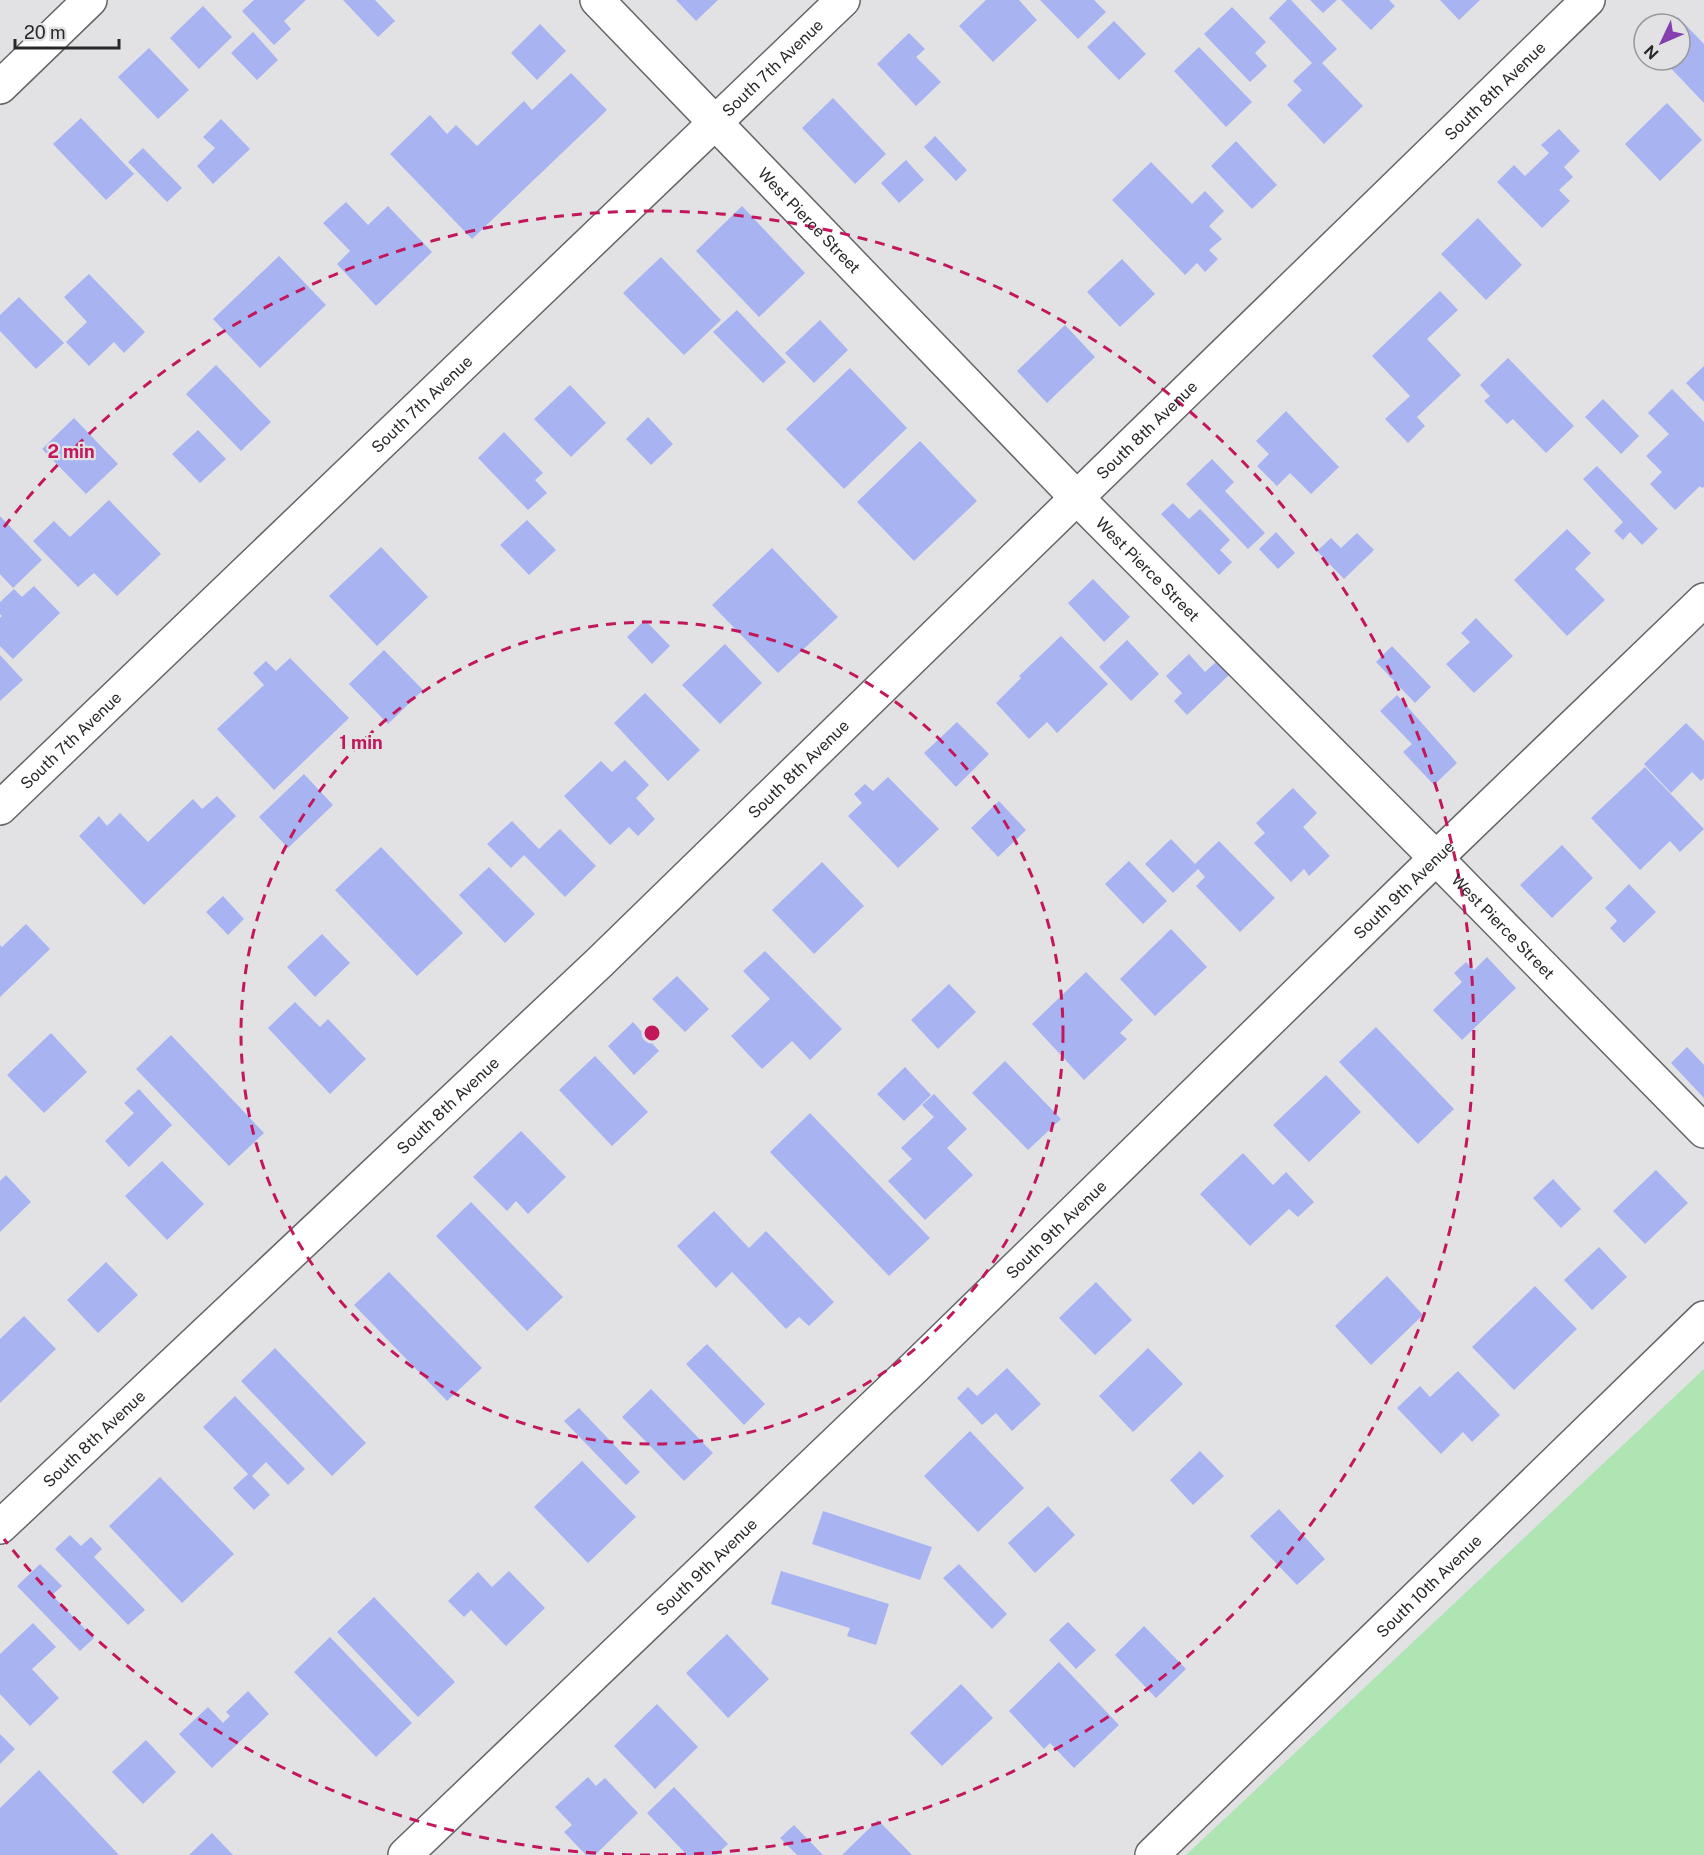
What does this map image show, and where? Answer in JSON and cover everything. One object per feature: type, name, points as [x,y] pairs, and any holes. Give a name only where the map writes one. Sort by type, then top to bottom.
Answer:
[{"type":"street","points":[[0,87],[90,0]]},
{"type":"street","name":"West Pierce Street","points":[[597,0],[1077,498],[1704,1131]]},
{"type":"street","name":"South 7th Avenue","points":[[0,808],[843,0]]},
{"type":"street","name":"South 8th Avenue","points":[[0,1527],[600,962],[1588,0]]},
{"type":"street","name":"South 9th Avenue","points":[[405,1855],[915,1367],[1436,858],[1704,600]]},
{"type":"street","name":"South 10th Avenue","points":[[1152,1855],[1704,1318]]},
{"type":"green space","points":[[1704,1369],[1704,1855],[1186,1855]]},
{"type":"building","points":[[254,0],[306,0],[284,21],[291,29],[274,45],[242,11]]},
{"type":"building","points":[[343,0],[375,0],[395,21],[378,37]]},
{"type":"building","points":[[676,0],[718,0],[696,21]]},
{"type":"building","points":[[986,0],[1019,0],[1037,20],[993,62],[959,26]]},
{"type":"building","points":[[1040,0],[1094,0],[1106,12],[1078,39]]},
{"type":"building","points":[[1287,0],[1291,0],[1337,49],[1322,63],[1363,106],[1324,144],[1287,105],[1302,90],[1293,81],[1312,63],[1269,18]]},
{"type":"building","points":[[1310,0],[1337,0],[1323,13]]},
{"type":"building","points":[[1341,0],[1389,0],[1395,6],[1371,30]]},
{"type":"building","points":[[1440,0],[1480,0],[1459,20]]},
{"type":"building","points":[[203,6],[232,37],[199,69],[170,38]]},
{"type":"building","points":[[1232,7],[1266,42],[1255,53],[1267,66],[1250,82],[1204,34]]},
{"type":"building","points":[[1114,21],[1146,54],[1119,80],[1087,47]]},
{"type":"building","points":[[540,24],[566,51],[537,80],[511,53]]},
{"type":"building","points":[[253,32],[278,60],[257,80],[231,53]]},
{"type":"building","points":[[1692,32],[1704,44],[1704,103],[1674,72],[1692,72]]},
{"type":"building","points":[[909,33],[925,49],[916,57],[941,82],[916,106],[877,64]]},
{"type":"building","points":[[1199,47],[1252,102],[1226,127],[1174,71]]},
{"type":"building","points":[[149,48],[189,90],[158,119],[118,77]]},
{"type":"building","points":[[571,73],[607,110],[472,239],[390,154],[430,115],[447,134],[456,125],[477,146],[524,101],[532,110]]},
{"type":"building","points":[[833,98],[886,154],[855,184],[802,128]]},
{"type":"building","points":[[1667,103],[1702,140],[1660,181],[1625,144]]},
{"type":"building","points":[[81,118],[134,174],[106,200],[53,144]]},
{"type":"building","points":[[221,119],[250,149],[213,184],[197,166],[215,148],[203,137]]},
{"type":"building","points":[[1559,129],[1580,151],[1564,167],[1573,177],[1559,190],[1570,201],[1542,228],[1497,182],[1514,165],[1525,176],[1549,153],[1541,145]]},
{"type":"building","points":[[935,136],[967,170],[956,181],[924,147]]},
{"type":"building","points":[[1236,141],[1277,185],[1252,209],[1211,166]]},
{"type":"building","points":[[143,148],[182,188],[167,202],[128,162]]},
{"type":"building","points":[[906,160],[924,180],[899,203],[881,183]]},
{"type":"building","points":[[1151,162],[1192,204],[1205,191],[1224,211],[1209,226],[1222,239],[1209,250],[1218,259],[1205,272],[1197,263],[1185,275],[1112,200]]},
{"type":"building","points":[[346,202],[368,225],[388,206],[432,252],[376,306],[337,264],[350,251],[323,223]]},
{"type":"building","points":[[742,206],[805,273],[759,317],[696,251]]},
{"type":"building","points":[[1478,218],[1522,265],[1486,300],[1441,254]]},
{"type":"building","points":[[279,256],[326,305],[260,368],[213,319]]},
{"type":"building","points":[[661,257],[721,320],[684,355],[623,293]]},
{"type":"building","points":[[1122,259],[1155,294],[1120,327],[1087,292]]},
{"type":"building","points":[[89,274],[145,332],[124,353],[114,342],[89,366],[66,342],[87,322],[64,297]]},
{"type":"building","points":[[1440,291],[1458,310],[1427,339],[1461,375],[1417,417],[1425,426],[1408,443],[1385,419],[1410,396],[1372,356]]},
{"type":"building","points":[[19,297],[64,343],[36,369],[0,331],[0,315]]},
{"type":"building","points":[[737,310],[786,362],[763,383],[713,332]]},
{"type":"building","points":[[820,320],[848,350],[814,383],[785,353]]},
{"type":"building","points":[[1065,325],[1095,357],[1047,403],[1017,371]]},
{"type":"building","points":[[1508,358],[1574,426],[1546,453],[1513,419],[1507,424],[1484,401],[1490,396],[1480,385]]},
{"type":"building","points":[[216,365],[271,422],[241,451],[186,394]]},
{"type":"building","points":[[1704,366],[1704,402],[1686,383]]},
{"type":"building","points":[[850,368],[907,428],[844,489],[786,429]]},
{"type":"building","points":[[570,385],[606,423],[571,457],[534,419]]},
{"type":"building","points":[[1672,389],[1704,422],[1704,487],[1700,486],[1675,510],[1650,484],[1662,472],[1646,456],[1669,434],[1648,413]]},
{"type":"building","points":[[1603,399],[1639,436],[1621,454],[1585,417]]},
{"type":"building","points":[[1286,411],[1339,467],[1311,494],[1290,473],[1277,486],[1257,466],[1269,454],[1256,441]]},
{"type":"building","points":[[648,417],[673,444],[651,465],[626,439]]},
{"type":"building","points":[[74,418],[118,464],[86,494],[42,449]]},
{"type":"building","points":[[198,430],[226,459],[200,483],[172,454]]},
{"type":"building","points":[[504,432],[543,473],[535,480],[547,493],[528,510],[478,458]]},
{"type":"building","points":[[920,441],[977,501],[914,561],[857,502]]},
{"type":"building","points":[[1212,459],[1234,482],[1225,491],[1265,533],[1248,549],[1186,484]]},
{"type":"building","points":[[1597,466],[1658,529],[1642,545],[1630,532],[1623,540],[1614,531],[1623,522],[1583,479]]},
{"type":"building","points":[[109,500],[161,554],[117,596],[94,573],[78,587],[33,541],[54,521],[70,537]]},
{"type":"building","points":[[1173,503],[1189,519],[1200,509],[1230,540],[1220,550],[1232,562],[1219,575],[1161,514]]},
{"type":"building","points":[[0,516],[42,560],[13,588],[0,574]]},
{"type":"building","points":[[527,520],[556,550],[529,575],[500,545]]},
{"type":"building","points":[[1567,529],[1591,553],[1575,569],[1605,600],[1567,636],[1514,580]]},
{"type":"building","points":[[1276,532],[1295,553],[1278,569],[1259,549]]},
{"type":"building","points":[[1357,533],[1374,550],[1344,579],[1317,551],[1331,538],[1341,548]]},
{"type":"building","points":[[381,547],[428,597],[377,646],[329,596]]},
{"type":"building","points":[[772,548],[838,617],[778,673],[712,605]]},
{"type":"building","points":[[1093,579],[1130,617],[1104,642],[1068,603]]},
{"type":"building","points":[[34,586],[60,613],[13,659],[0,646],[0,618],[2,616],[0,602],[14,589],[22,597]]},
{"type":"building","points":[[1476,618],[1513,656],[1474,693],[1446,664],[1470,642],[1461,633]]},
{"type":"building","points":[[645,620],[670,646],[652,664],[627,637]]},
{"type":"building","points":[[1061,636],[1108,684],[1057,733],[1047,722],[1029,739],[996,703],[1021,678],[1019,676]]},
{"type":"building","points":[[1127,640],[1159,674],[1131,701],[1099,667]]},
{"type":"building","points":[[725,644],[762,683],[720,724],[682,685]]},
{"type":"building","points":[[1392,646],[1431,687],[1415,703],[1376,662]]},
{"type":"building","points":[[384,650],[423,690],[388,724],[349,684]]},
{"type":"building","points":[[1189,654],[1205,672],[1217,661],[1230,674],[1187,715],[1174,701],[1182,693],[1166,676]]},
{"type":"building","points":[[0,655],[23,680],[0,701]]},
{"type":"building","points":[[290,658],[349,718],[274,790],[217,729],[264,685],[253,673],[266,661],[276,671]]},
{"type":"building","points":[[645,693],[700,750],[668,781],[614,723]]},
{"type":"building","points":[[1397,695],[1457,763],[1434,785],[1403,752],[1412,744],[1380,711]]},
{"type":"building","points":[[957,722],[989,754],[956,787],[924,753]]},
{"type":"building","points":[[1686,723],[1704,741],[1704,778],[1701,781],[1692,772],[1671,793],[1644,764]]},
{"type":"building","points":[[625,760],[649,785],[636,798],[655,819],[638,836],[629,827],[610,845],[564,796],[601,761],[612,772]]},
{"type":"building","points":[[1645,767],[1704,829],[1680,852],[1670,841],[1640,870],[1591,818]]},
{"type":"building","points":[[304,774],[333,805],[288,848],[259,817]]},
{"type":"building","points":[[888,777],[939,829],[898,868],[848,816],[862,803],[854,794],[865,784],[873,791]]},
{"type":"building","points":[[1293,788],[1317,813],[1303,827],[1330,856],[1309,876],[1304,869],[1291,882],[1254,843],[1265,833],[1256,823]]},
{"type":"building","points":[[217,796],[236,816],[144,905],[79,836],[99,816],[107,826],[120,813],[148,842],[193,799],[202,809]]},
{"type":"building","points":[[999,801],[1026,830],[998,857],[971,828]]},
{"type":"building","points":[[512,821],[539,849],[560,829],[596,866],[565,897],[524,855],[511,868],[487,844]]},
{"type":"building","points":[[1171,839],[1195,864],[1219,841],[1275,898],[1240,932],[1196,886],[1205,877],[1198,869],[1173,893],[1145,864]]},
{"type":"building","points":[[1562,845],[1593,878],[1552,918],[1520,885]]},
{"type":"building","points":[[381,847],[463,933],[417,976],[335,890]]},
{"type":"building","points":[[1129,861],[1167,901],[1143,924],[1105,884]]},
{"type":"building","points":[[822,862],[864,906],[814,954],[772,910]]},
{"type":"building","points":[[489,867],[535,914],[505,943],[459,895]]},
{"type":"building","points":[[1629,884],[1656,912],[1624,943],[1610,928],[1617,921],[1605,908]]},
{"type":"building","points":[[223,896],[244,919],[228,935],[206,912]]},
{"type":"building","points":[[26,924],[50,949],[0,997],[0,945],[2,947]]},
{"type":"building","points":[[1171,929],[1207,967],[1155,1016],[1120,979]]},
{"type":"building","points":[[322,934],[350,963],[315,997],[287,967]]},
{"type":"building","points":[[765,951],[842,1029],[810,1060],[792,1041],[762,1069],[731,1036],[770,999],[743,971]]},
{"type":"building","points":[[1487,957],[1516,988],[1462,1040],[1433,1010],[1462,982],[1454,973],[1466,962],[1474,970]]},
{"type":"building","points":[[1086,972],[1133,1020],[1120,1033],[1127,1039],[1084,1080],[1032,1024]]},
{"type":"building","points":[[677,976],[709,1009],[685,1032],[652,999]]},
{"type":"building","points":[[949,984],[976,1012],[938,1049],[911,1020]]},
{"type":"building","points":[[295,1002],[320,1027],[328,1019],[366,1059],[330,1094],[268,1028]]},
{"type":"building","points":[[633,1022],[659,1051],[634,1075],[608,1046]]},
{"type":"building","points":[[1376,1027],[1454,1109],[1418,1144],[1339,1062]]},
{"type":"building","points":[[51,1033],[87,1072],[44,1113],[7,1075]]},
{"type":"building","points":[[171,1035],[264,1133],[229,1166],[136,1069]]},
{"type":"building","points":[[1687,1047],[1704,1065],[1704,1098],[1671,1063]]},
{"type":"building","points":[[595,1056],[648,1112],[612,1146],[559,1090]]},
{"type":"building","points":[[1005,1061],[1061,1119],[1028,1150],[972,1093]]},
{"type":"building","points":[[905,1067],[931,1095],[904,1121],[877,1094]]},
{"type":"building","points":[[1326,1075],[1361,1112],[1309,1162],[1273,1125]]},
{"type":"building","points":[[139,1089],[172,1125],[129,1167],[105,1141],[134,1113],[124,1103]]},
{"type":"building","points":[[934,1094],[967,1129],[947,1148],[973,1175],[925,1220],[888,1181],[912,1159],[901,1148],[934,1117],[922,1105]]},
{"type":"building","points":[[810,1113],[930,1238],[889,1276],[770,1152]]},
{"type":"building","points":[[521,1131],[566,1177],[528,1214],[516,1201],[507,1211],[473,1177]]},
{"type":"building","points":[[1243,1153],[1273,1185],[1286,1172],[1314,1202],[1298,1217],[1289,1209],[1250,1246],[1200,1194]]},
{"type":"building","points":[[162,1161],[204,1204],[167,1240],[125,1196]]},
{"type":"building","points":[[1656,1170],[1688,1203],[1645,1244],[1613,1211]]},
{"type":"building","points":[[6,1175],[31,1202],[0,1232],[0,1181]]},
{"type":"building","points":[[1553,1179],[1581,1209],[1561,1228],[1533,1198]]},
{"type":"building","points":[[471,1202],[563,1297],[527,1331],[436,1236]]},
{"type":"building","points":[[714,1211],[749,1248],[766,1231],[834,1302],[809,1326],[799,1317],[786,1329],[732,1272],[716,1288],[677,1246]]},
{"type":"building","points":[[1599,1247],[1627,1277],[1592,1310],[1564,1280]]},
{"type":"building","points":[[106,1262],[138,1295],[98,1333],[67,1300]]},
{"type":"building","points":[[389,1272],[482,1368],[447,1401],[354,1305]]},
{"type":"building","points":[[1387,1276],[1423,1315],[1371,1365],[1335,1326]]},
{"type":"building","points":[[1096,1282],[1132,1320],[1095,1355],[1059,1318]]},
{"type":"building","points":[[1535,1286],[1577,1329],[1514,1390],[1472,1347]]},
{"type":"building","points":[[24,1316],[56,1349],[0,1403],[0,1339]]},
{"type":"building","points":[[707,1344],[765,1404],[744,1425],[686,1364]]},
{"type":"building","points":[[275,1348],[366,1443],[332,1476],[241,1381]]},
{"type":"building","points":[[1148,1348],[1183,1384],[1133,1432],[1099,1396]]},
{"type":"building","points":[[1007,1368],[1041,1404],[1012,1431],[996,1413],[982,1425],[957,1398],[968,1387],[977,1396]]},
{"type":"building","points":[[1458,1371],[1500,1415],[1472,1442],[1463,1432],[1441,1454],[1397,1408],[1420,1386],[1430,1397]]},
{"type":"building","points":[[651,1389],[713,1453],[684,1481],[622,1417]]},
{"type":"building","points":[[235,1396],[305,1469],[288,1485],[266,1462],[252,1476],[270,1495],[254,1510],[233,1488],[248,1474],[203,1427]]},
{"type":"building","points":[[579,1408],[640,1472],[626,1485],[564,1421]]},
{"type":"building","points":[[970,1431],[1024,1488],[978,1532],[924,1476]]},
{"type":"building","points":[[1200,1451],[1224,1476],[1193,1505],[1170,1480]]},
{"type":"building","points":[[582,1461],[636,1517],[588,1563],[534,1507]]},
{"type":"building","points":[[160,1477],[234,1554],[182,1603],[109,1526]]},
{"type":"building","points":[[1048,1506],[1075,1535],[1035,1573],[1008,1543]]},
{"type":"building","points":[[1279,1509],[1325,1559],[1297,1585],[1250,1536]]},
{"type":"building","points":[[823,1511],[932,1547],[920,1580],[812,1544]]},
{"type":"building","points":[[70,1535],[81,1546],[91,1537],[102,1549],[94,1557],[145,1610],[128,1625],[55,1549]]},
{"type":"building","points":[[40,1564],[62,1586],[52,1595],[94,1638],[80,1651],[17,1586]]},
{"type":"building","points":[[959,1564],[1007,1614],[992,1629],[943,1578]]},
{"type":"building","points":[[509,1571],[545,1608],[506,1646],[471,1610],[464,1617],[448,1601],[478,1572],[492,1587]]},
{"type":"building","points":[[781,1571],[889,1604],[876,1645],[847,1636],[850,1628],[771,1604]]},
{"type":"building","points":[[374,1597],[455,1682],[418,1717],[337,1632]]},
{"type":"building","points":[[1068,1622],[1096,1650],[1076,1669],[1049,1640]]},
{"type":"building","points":[[33,1623],[56,1647],[32,1669],[59,1698],[30,1726],[0,1694],[0,1654]]},
{"type":"building","points":[[1144,1626],[1186,1669],[1156,1698],[1115,1655]]},
{"type":"building","points":[[727,1634],[769,1679],[728,1718],[686,1673]]},
{"type":"building","points":[[330,1637],[412,1723],[376,1757],[294,1672]]},
{"type":"building","points":[[1059,1662],[1119,1725],[1074,1768],[1050,1743],[1044,1749],[1009,1711]]},
{"type":"building","points":[[961,1684],[993,1718],[942,1766],[910,1733]]},
{"type":"building","points":[[248,1691],[269,1714],[212,1768],[179,1734],[208,1707],[223,1723],[230,1716],[226,1712]]},
{"type":"building","points":[[657,1704],[698,1747],[655,1789],[614,1746]]},
{"type":"building","points":[[0,1734],[15,1749],[0,1764]]},
{"type":"building","points":[[146,1740],[176,1772],[143,1804],[112,1772]]},
{"type":"building","points":[[39,1770],[119,1855],[0,1855],[0,1808]]},
{"type":"building","points":[[588,1777],[596,1786],[605,1778],[638,1813],[595,1855],[586,1855],[564,1832],[572,1825],[555,1807]]},
{"type":"building","points":[[674,1787],[728,1844],[716,1855],[687,1855],[647,1813]]},
{"type":"building","points":[[878,1820],[912,1855],[842,1855]]},
{"type":"building","points":[[794,1825],[823,1855],[797,1855],[780,1838]]},
{"type":"building","points":[[212,1833],[233,1855],[189,1855]]}]
